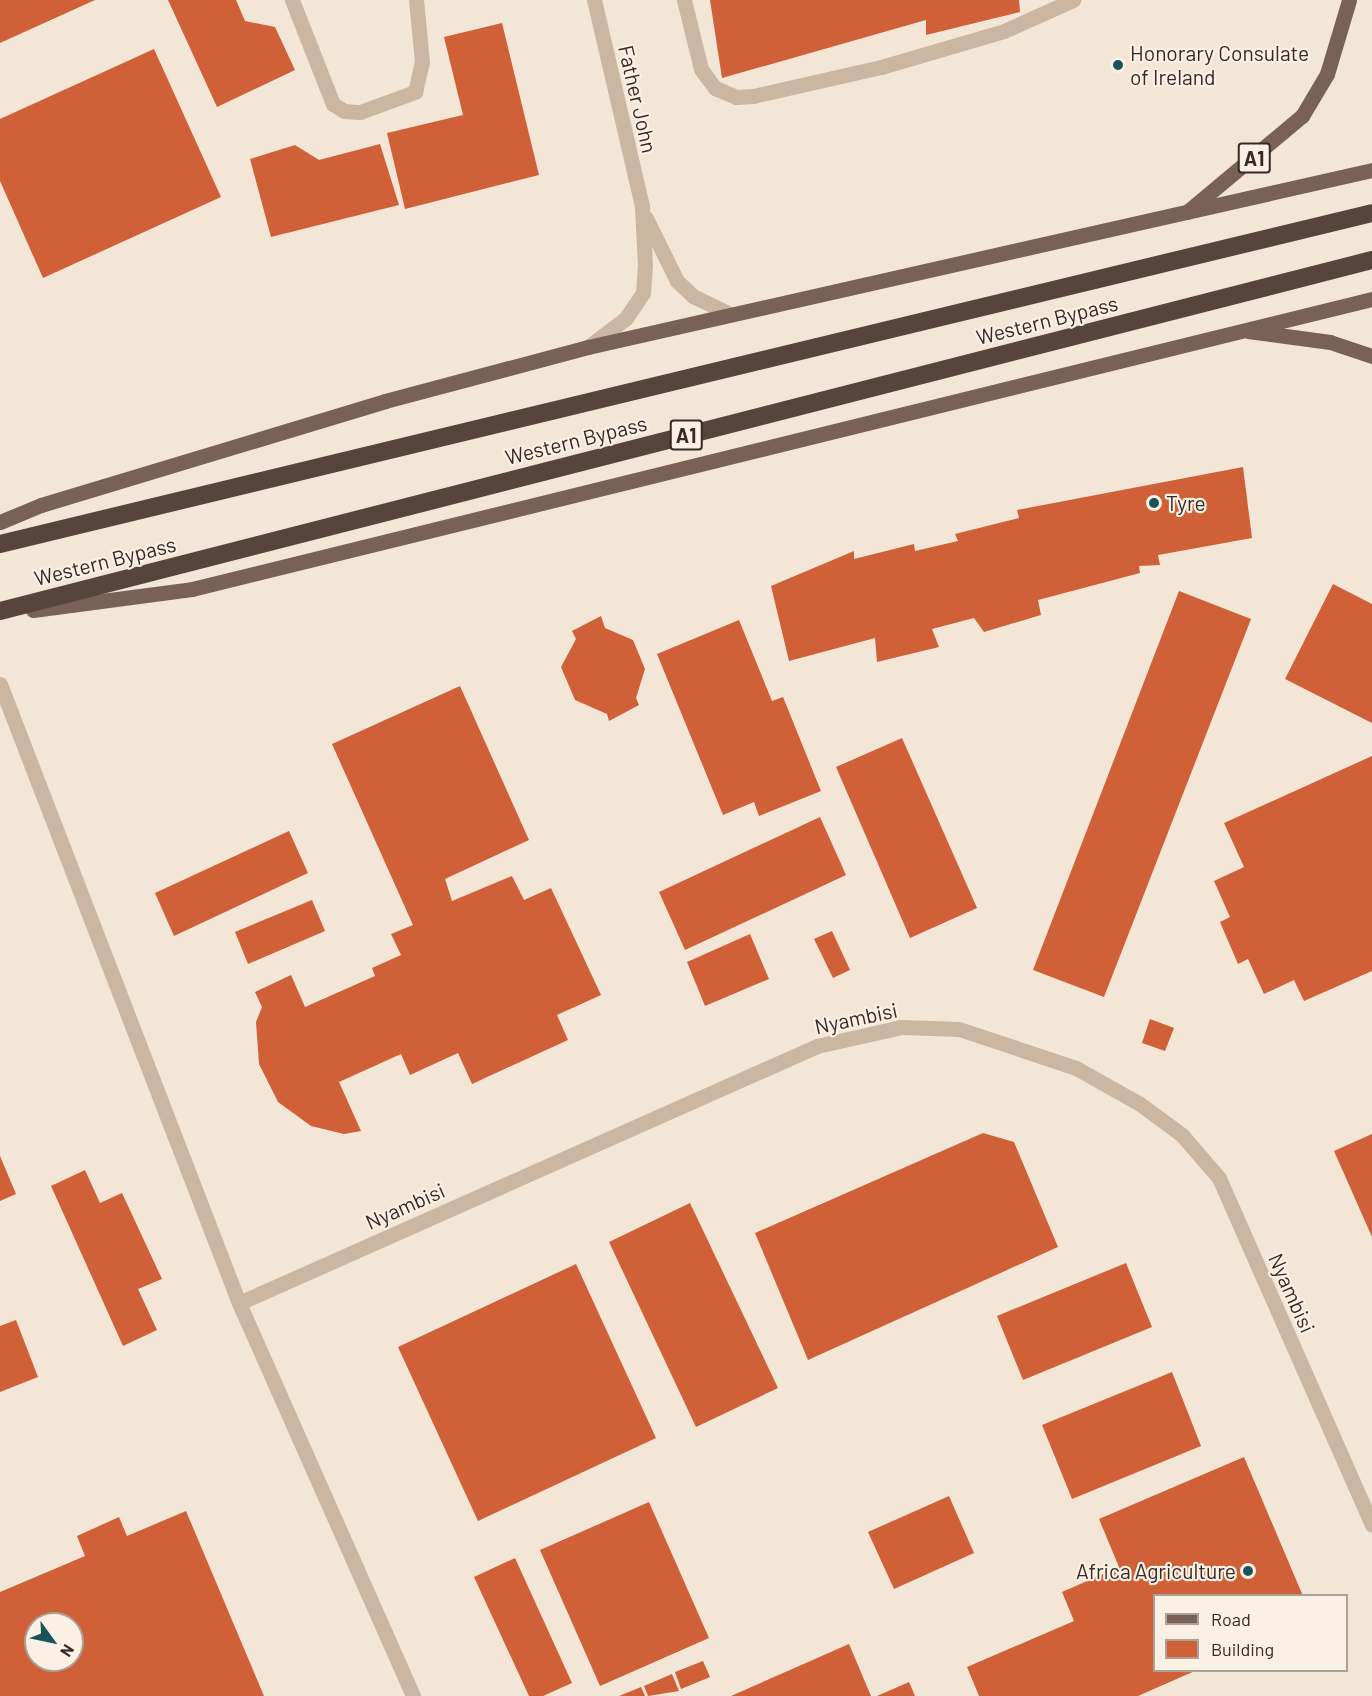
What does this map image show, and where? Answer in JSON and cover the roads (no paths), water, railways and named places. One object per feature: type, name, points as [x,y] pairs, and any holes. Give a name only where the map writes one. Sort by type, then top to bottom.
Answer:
[{"type":"highway","name":"Western Bypass","points":[[0,544],[1372,213]]},
{"type":"highway","name":"Western Bypass","points":[[0,612],[1372,260]]},
{"type":"main road","name":"A1","points":[[1185,214],[1302,116],[1328,74],[1349,0]]},
{"type":"main road","points":[[0,522],[41,505],[373,404],[588,347],[1372,170]]},
{"type":"main road","points":[[0,612],[192,589],[1372,299]]},
{"type":"main road","points":[[1239,330],[1330,342],[1372,356]]},
{"type":"street","points":[[292,0],[333,104],[344,111],[360,112],[415,92],[420,81],[423,36],[416,0]]},
{"type":"street","name":"Father John","points":[[594,0],[642,207],[676,281],[693,296],[730,314]]},
{"type":"street","points":[[684,0],[702,69],[715,88],[736,97],[881,67],[1004,31],[1073,0]]},
{"type":"street","name":"Father John","points":[[588,347],[626,318],[643,293],[642,207]]},
{"type":"street","points":[[0,684],[239,1303],[412,1696]]},
{"type":"street","name":"Nyambisi","points":[[239,1303],[817,1046],[901,1027],[959,1029],[1076,1068],[1131,1099],[1182,1135],[1219,1178],[1372,1525]]},
{"type":"place","name":"Honorary Consulate of Ireland","points":[[1118,65]]},
{"type":"place","name":"Tyre","points":[[1154,503]]},
{"type":"place","name":"Africa Agriculture","points":[[1248,1571]]}]
